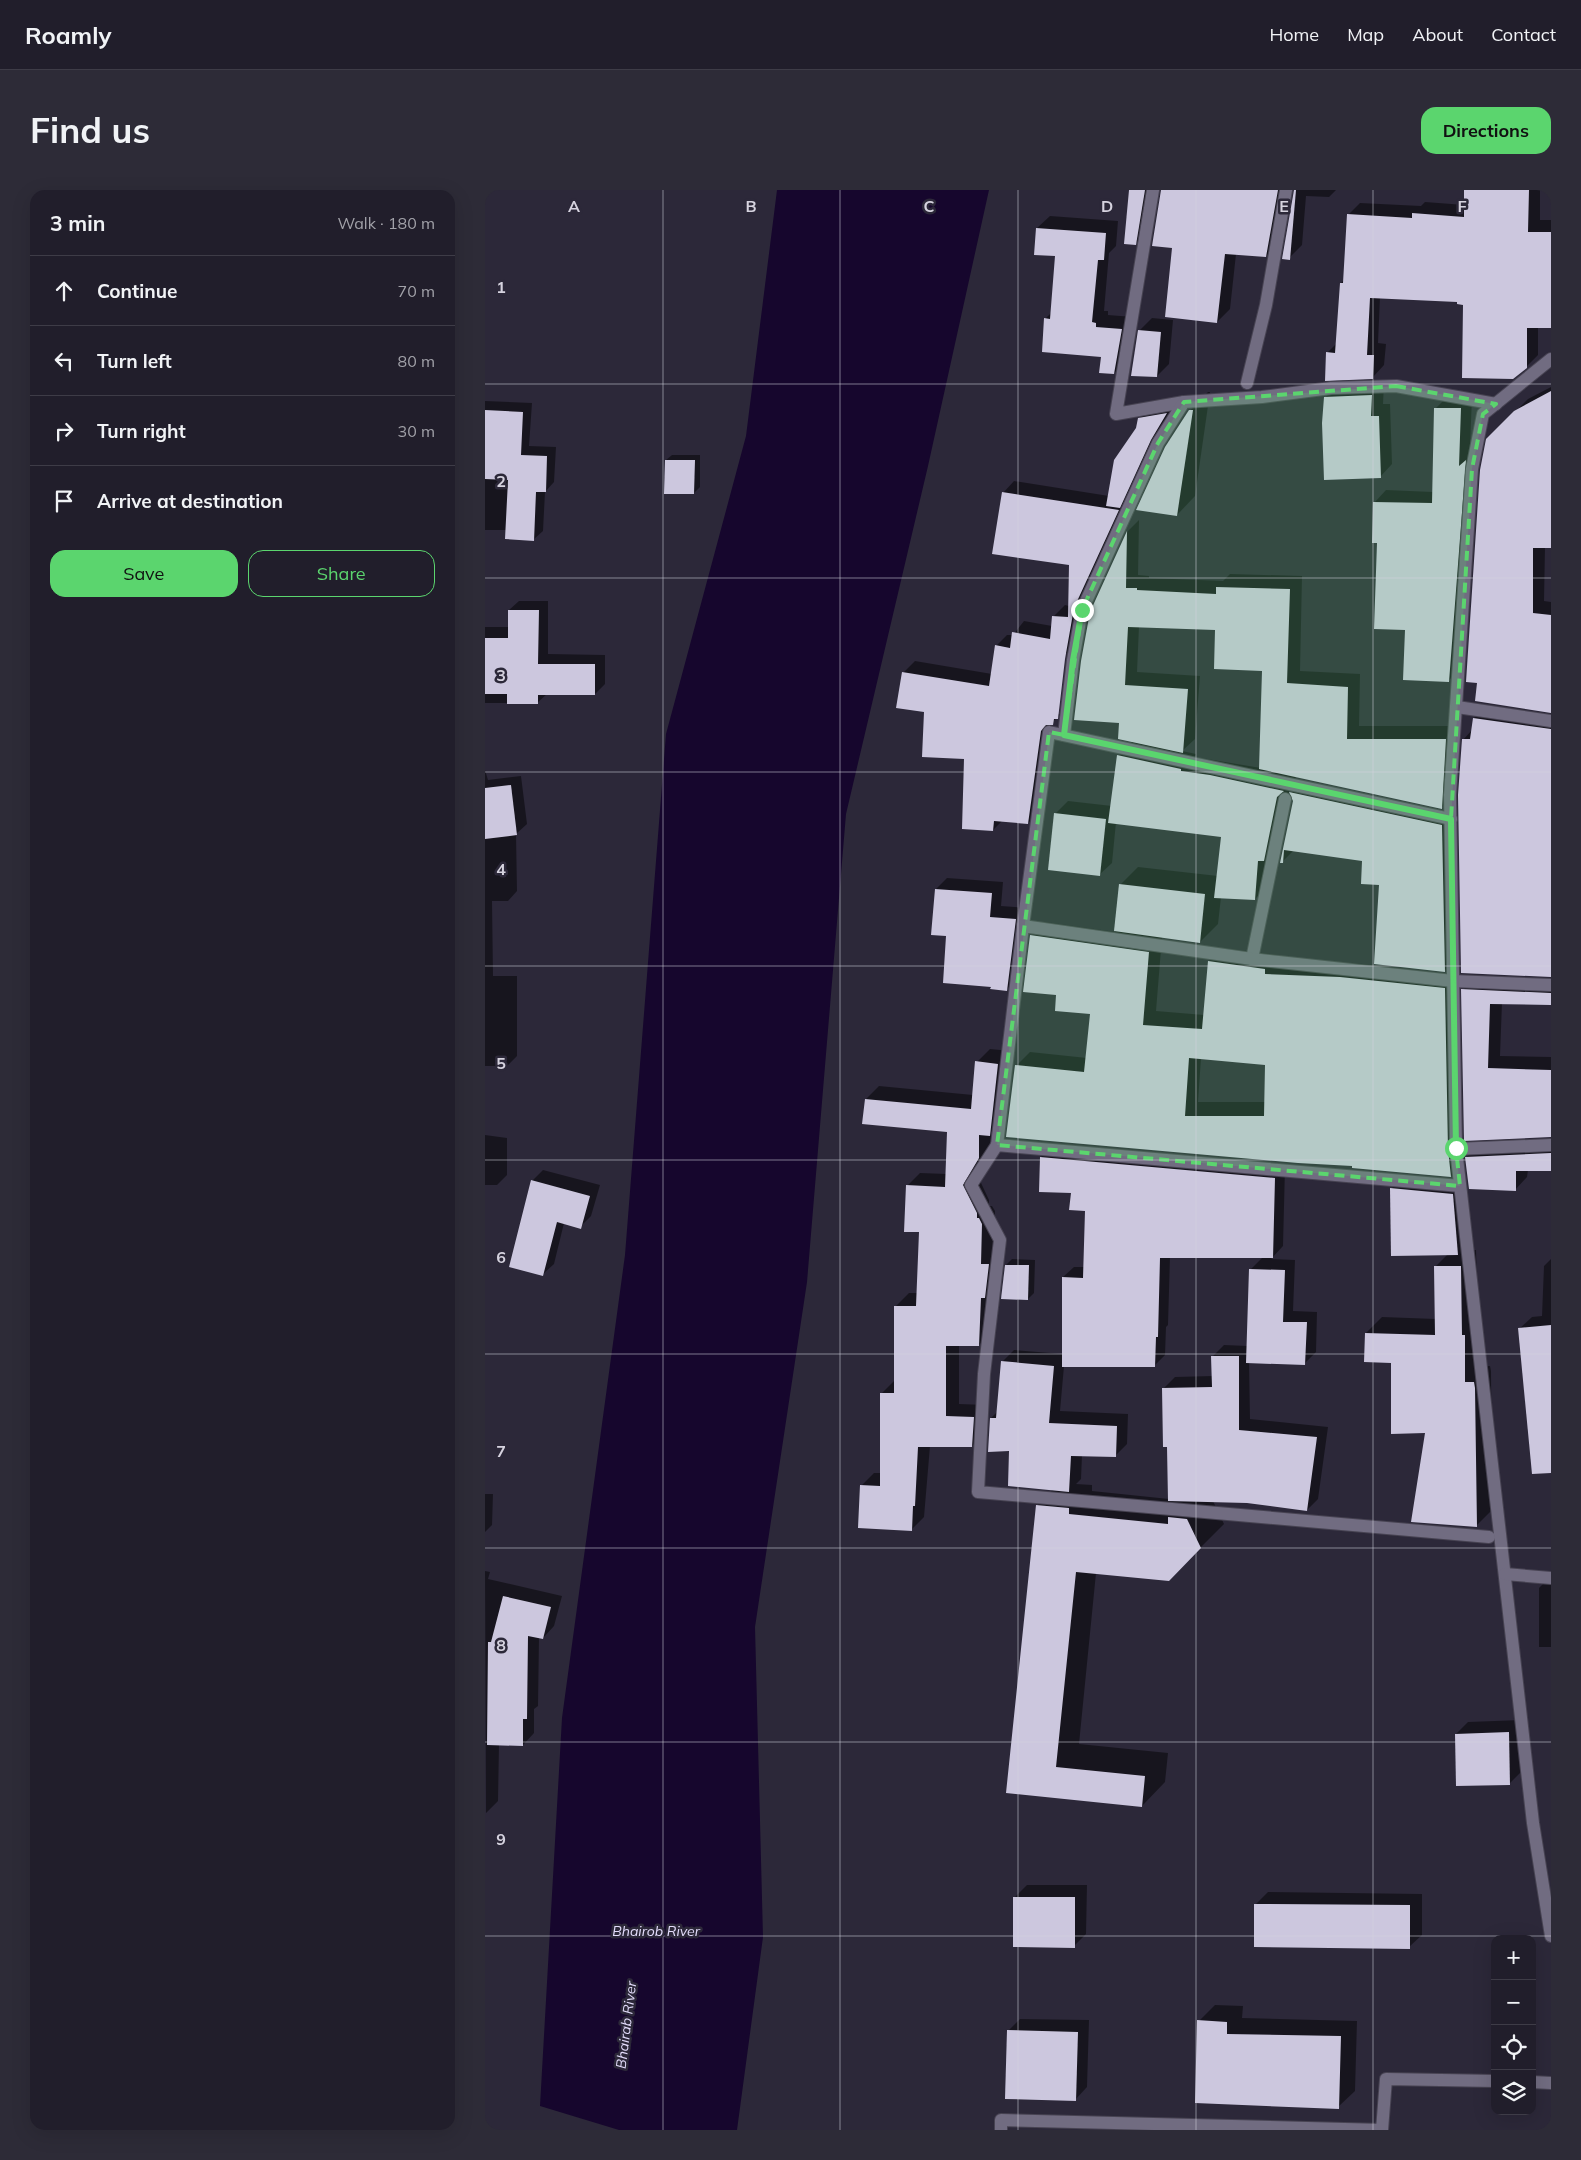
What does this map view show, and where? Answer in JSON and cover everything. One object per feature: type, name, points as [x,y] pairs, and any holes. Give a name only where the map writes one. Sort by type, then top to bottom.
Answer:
[{"type":"street","points":[[1153,190],[1116,414],[1184,402],[1262,397],[1331,388],[1396,386],[1496,404]]},
{"type":"street","points":[[1247,383],[1265,305],[1286,190]]},
{"type":"street","points":[[1551,359],[1483,414],[1473,469],[1450,795],[1456,1148],[1533,1823],[1551,1936]]},
{"type":"street","points":[[1064,735],[1073,660],[1082,610],[1158,443],[1184,402]]},
{"type":"street","points":[[1457,706],[1551,721]]},
{"type":"street","points":[[1451,819],[1049,732],[1023,926],[997,1145],[971,1185],[1000,1240],[984,1374],[977,1492],[1489,1537]]},
{"type":"street","points":[[1252,959],[1285,799]]},
{"type":"street","points":[[1023,926],[1252,959],[1453,981],[1551,985]]},
{"type":"street","points":[[997,1145],[1460,1186]]},
{"type":"street","points":[[1456,1148],[1551,1145]]},
{"type":"street","points":[[1505,1574],[1551,1578]]},
{"type":"street","points":[[1001,2130],[1001,2120],[1204,2127],[1382,2130],[1386,2079],[1491,2081]]},
{"type":"street","points":[[1536,2082],[1551,2083]]},
{"type":"highlighted area","points":[[1396,386],[1496,404],[1483,414],[1472,469],[1451,819],[1456,1149],[1460,1186],[997,1145],[1049,732],[1064,735],[1082,610],[1158,443],[1184,402]]},
{"type":"water","name":"Bhairob River","points":[[777,190],[989,190],[928,466],[846,814],[807,1282],[755,1627],[763,1937],[737,2130],[619,2130],[540,2106],[562,1718],[625,1255],[666,734],[746,436]]},
{"type":"building","points":[[1129,190],[1145,190],[1136,245],[1124,244]]},
{"type":"building","points":[[1161,190],[1278,190],[1266,257],[1225,254],[1217,323],[1165,317],[1172,248],[1152,246]]},
{"type":"building","points":[[1294,190],[1296,190],[1290,260],[1282,259]]},
{"type":"building","points":[[1464,190],[1529,190],[1528,232],[1551,232],[1551,328],[1527,328],[1527,368],[1513,379],[1462,378],[1463,305],[1457,304],[1457,302],[1370,298],[1367,355],[1374,355],[1373,379],[1325,381],[1326,352],[1335,353],[1340,283],[1343,283],[1347,214],[1412,218],[1412,213],[1464,217]]},
{"type":"building","points":[[1036,228],[1106,233],[1104,260],[1098,260],[1092,322],[1096,323],[1096,327],[1122,329],[1114,374],[1099,373],[1101,357],[1042,352],[1044,318],[1050,319],[1055,256],[1034,255]]},
{"type":"building","points":[[1138,330],[1161,332],[1157,377],[1131,376]]},
{"type":"building","points":[[1551,391],[1551,548],[1533,548],[1533,613],[1551,615],[1551,713],[1475,701],[1477,683],[1466,682],[1480,470],[1486,439],[1514,411]]},
{"type":"building","points":[[1372,395],[1371,416],[1379,416],[1381,478],[1324,480],[1322,423],[1324,397]]},
{"type":"building","points":[[1434,408],[1461,408],[1459,466],[1466,460],[1449,682],[1403,680],[1405,630],[1374,629],[1377,543],[1372,543],[1373,502],[1432,503]]},
{"type":"building","points":[[485,410],[523,412],[521,455],[547,456],[546,492],[536,492],[534,541],[505,539],[508,480],[485,479]]},
{"type":"building","points":[[1189,410],[1193,410],[1177,516],[1136,510],[1165,447]]},
{"type":"building","points":[[1167,413],[1151,440],[1120,508],[1106,506],[1114,460],[1136,428],[1138,418]]},
{"type":"building","points":[[665,460],[695,460],[694,494],[664,494]]},
{"type":"building","points":[[1002,492],[1119,510],[1074,608],[1065,659],[1058,719],[1054,719],[1053,725],[1046,725],[1041,731],[1028,824],[994,821],[993,831],[962,829],[964,759],[922,757],[924,712],[896,708],[902,672],[989,686],[995,645],[1010,648],[1012,632],[1050,639],[1052,616],[1068,617],[1069,565],[992,554]]},
{"type":"building","points":[[1127,531],[1126,588],[1216,594],[1216,587],[1290,589],[1287,683],[1348,687],[1347,739],[1446,739],[1442,809],[1259,769],[1262,671],[1214,669],[1215,630],[1128,627],[1125,685],[1188,689],[1183,753],[1118,739],[1119,723],[1074,720],[1081,661],[1090,612]]},
{"type":"building","points":[[508,610],[539,610],[538,664],[595,664],[595,695],[538,695],[538,704],[507,704],[507,694],[485,694],[485,638],[508,638]]},
{"type":"building","points":[[1473,718],[1551,729],[1551,977],[1461,973],[1458,795],[1462,739],[1470,739]]},
{"type":"building","points":[[1117,755],[1181,769],[1181,771],[1210,775],[1284,791],[1277,797],[1264,861],[1258,861],[1255,900],[1214,898],[1221,837],[1108,823]]},
{"type":"building","points":[[511,785],[517,835],[485,839],[485,788]]},
{"type":"building","points":[[1289,792],[1442,825],[1445,972],[1374,964],[1379,885],[1361,884],[1362,861],[1284,850],[1283,863],[1280,863],[1293,801]]},
{"type":"building","points":[[1054,813],[1106,819],[1100,876],[1048,870]]},
{"type":"building","points":[[1119,884],[1205,894],[1200,943],[1114,931]]},
{"type":"building","points":[[935,889],[992,893],[990,917],[1016,919],[1007,991],[990,989],[991,987],[943,983],[946,936],[931,935]]},
{"type":"building","points":[[1030,935],[1149,952],[1143,1025],[1202,1029],[1208,961],[1265,969],[1265,974],[1340,977],[1445,988],[1448,1149],[1451,1177],[1352,1168],[1352,1166],[1298,1163],[1006,1137],[1015,1065],[1084,1072],[1090,1014],[1055,1011],[1056,995],[1023,992]],"holes":[[[1189,1058],[1265,1065],[1264,1116],[1185,1116]]]},
{"type":"building","points":[[1461,989],[1551,993],[1551,1005],[1490,1004],[1488,1068],[1551,1070],[1551,1137],[1464,1141]]},
{"type":"building","points":[[975,1061],[998,1064],[990,1136],[979,1135],[979,1158],[963,1185],[977,1213],[977,1218],[979,1218],[982,1224],[981,1264],[989,1264],[985,1298],[981,1298],[979,1346],[946,1346],[946,1416],[974,1417],[972,1447],[918,1447],[912,1531],[858,1528],[860,1485],[880,1486],[880,1393],[894,1393],[894,1306],[916,1306],[919,1232],[904,1232],[906,1185],[945,1187],[947,1132],[862,1124],[865,1099],[971,1109]]},
{"type":"building","points":[[1551,1153],[1551,1171],[1516,1171],[1516,1191],[1469,1189],[1465,1157]]},
{"type":"building","points":[[1040,1157],[1275,1178],[1273,1258],[1160,1258],[1158,1337],[1156,1337],[1155,1367],[1062,1367],[1062,1277],[1083,1278],[1085,1211],[1069,1210],[1071,1193],[1039,1192]]},
{"type":"building","points":[[531,1180],[590,1196],[581,1229],[557,1222],[543,1276],[509,1267]]},
{"type":"building","points":[[1390,1188],[1453,1194],[1458,1255],[1391,1256]]},
{"type":"building","points":[[1005,1265],[1029,1265],[1028,1300],[1001,1299]]},
{"type":"building","points":[[1434,1266],[1461,1266],[1462,1335],[1465,1335],[1465,1382],[1474,1382],[1475,1388],[1477,1527],[1411,1522],[1425,1433],[1391,1434],[1391,1363],[1364,1362],[1365,1333],[1435,1335]]},
{"type":"building","points":[[1249,1269],[1285,1270],[1283,1322],[1307,1322],[1305,1365],[1246,1363]]},
{"type":"building","points":[[1551,1325],[1551,1473],[1532,1474],[1518,1328]]},
{"type":"building","points":[[1211,1356],[1239,1356],[1239,1430],[1317,1437],[1307,1511],[1247,1503],[1168,1501],[1167,1447],[1163,1447],[1162,1388],[1212,1387]]},
{"type":"building","points":[[1001,1361],[1054,1366],[1049,1423],[1117,1426],[1116,1457],[1071,1456],[1069,1492],[1008,1486],[1009,1451],[988,1452],[990,1418],[996,1418]]},
{"type":"building","points":[[1036,1505],[1069,1508],[1069,1514],[1168,1524],[1168,1517],[1187,1519],[1201,1548],[1169,1581],[1076,1572],[1056,1767],[1145,1776],[1142,1807],[1006,1793]]},
{"type":"building","points":[[503,1596],[551,1607],[543,1639],[528,1636],[527,1719],[523,1719],[523,1746],[487,1745],[488,1642],[491,1642]]},
{"type":"building","points":[[1509,1732],[1510,1785],[1456,1786],[1455,1734]]},
{"type":"building","points":[[1013,1897],[1075,1897],[1075,1948],[1013,1947]]},
{"type":"building","points":[[1254,1904],[1410,1905],[1410,1949],[1254,1947]]},
{"type":"building","points":[[1197,2020],[1227,2022],[1227,2034],[1341,2036],[1339,2109],[1195,2103]]},
{"type":"building","points":[[1007,2030],[1078,2032],[1076,2101],[1005,2099]]},
{"type":"route","points":[[1082,610],[1073,660],[1064,735],[1451,819],[1456,1148]]},
{"type":"water label","name":"Bhairab River","points":[[626,2025]]}]
